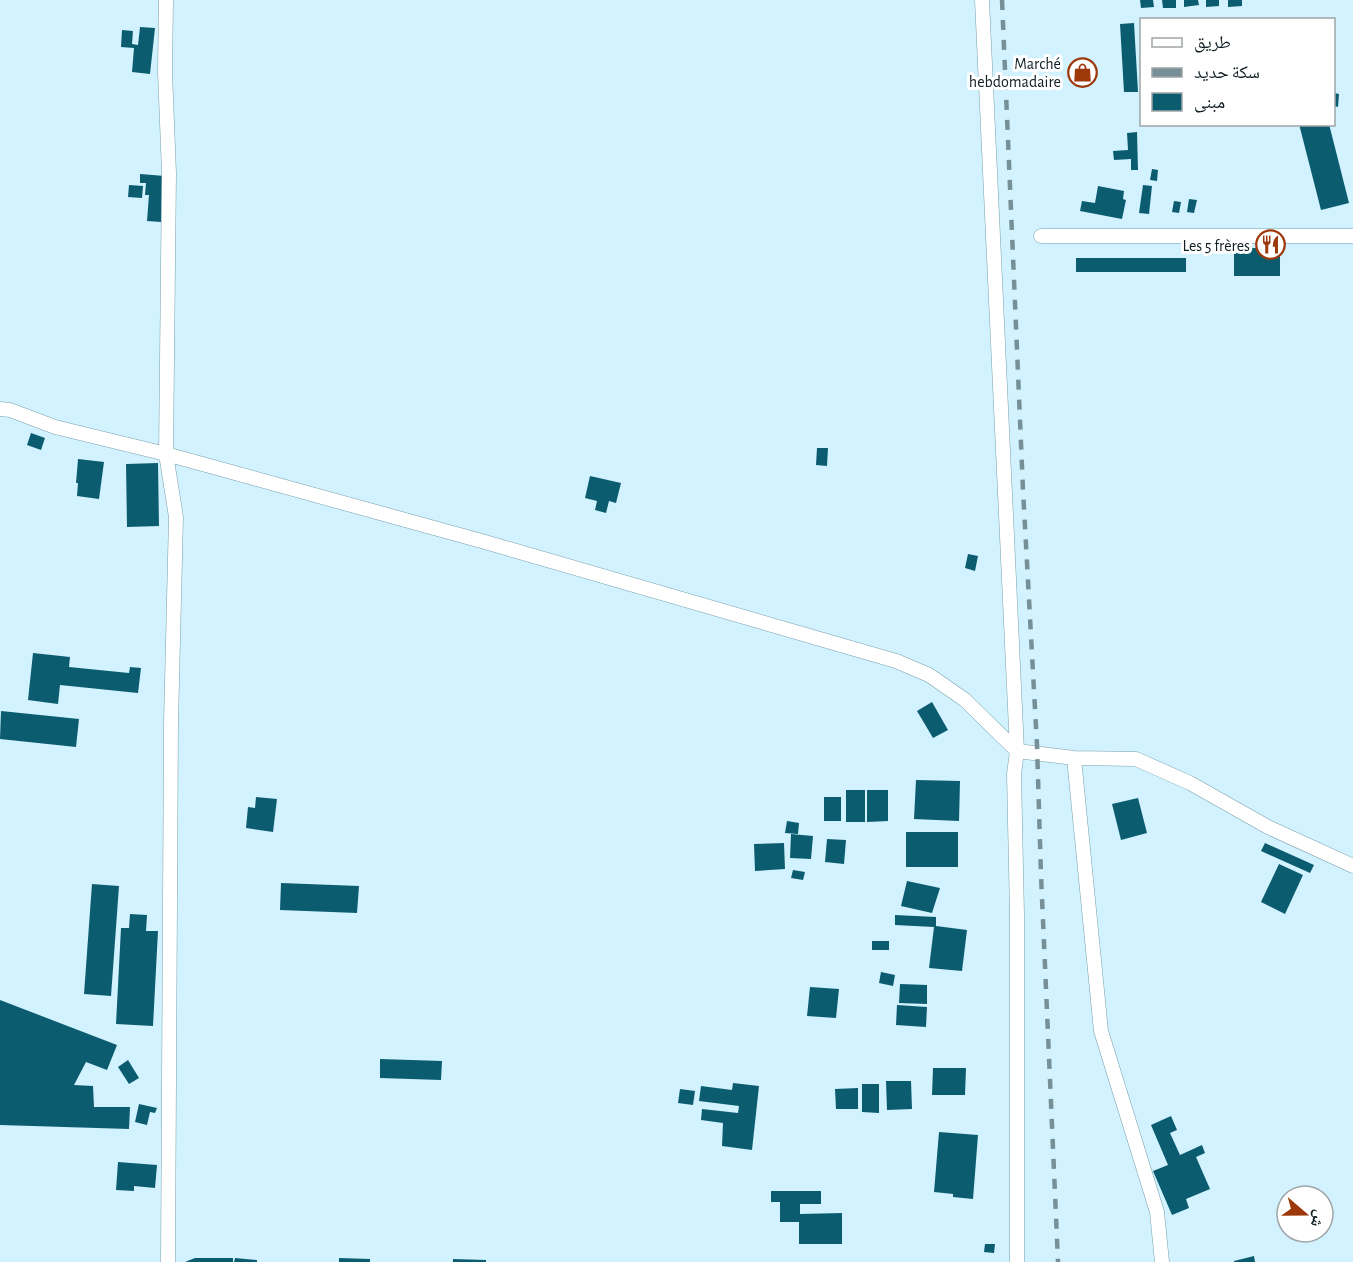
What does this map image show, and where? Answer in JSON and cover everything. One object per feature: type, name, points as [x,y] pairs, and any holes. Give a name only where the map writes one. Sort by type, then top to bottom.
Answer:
[{"type":"street","points":[[166,0],[165,72],[169,173],[165,454],[176,517],[171,735],[168,1262]]},
{"type":"street","points":[[982,0],[1017,751],[1014,774],[1017,915],[1017,1262]]},
{"type":"street","points":[[1041,236],[1353,236]]},
{"type":"street","points":[[0,409],[10,410],[55,427],[165,454],[485,542],[896,661],[929,675],[965,700],[1017,751],[1074,758],[1136,759],[1190,783],[1268,827],[1353,866]]},
{"type":"street","points":[[1074,758],[1101,1031],[1156,1212],[1162,1262]]},
{"type":"building","points":[[1140,0],[1153,0],[1154,7],[1141,8]]},
{"type":"building","points":[[1162,0],[1176,0],[1176,8],[1163,8]]},
{"type":"building","points":[[1184,0],[1198,0],[1199,5],[1184,7]]},
{"type":"building","points":[[1206,0],[1219,0],[1219,6],[1206,7]]},
{"type":"building","points":[[1228,0],[1242,0],[1242,6],[1228,7]]},
{"type":"building","points":[[1134,23],[1138,92],[1124,92],[1120,24]]},
{"type":"building","points":[[140,27],[155,28],[150,74],[132,72],[134,48],[121,47],[122,30],[133,31],[132,44],[138,45]]},
{"type":"building","points":[[1335,93],[1339,94],[1338,107],[1335,106]]},
{"type":"building","points":[[1300,126],[1330,126],[1349,203],[1321,210]]},
{"type":"building","points":[[1137,132],[1138,170],[1131,170],[1131,159],[1114,160],[1113,151],[1128,150],[1127,133]]},
{"type":"building","points":[[1152,169],[1158,170],[1157,181],[1150,180]]},
{"type":"building","points":[[140,174],[165,176],[161,222],[147,221],[149,195],[145,195],[146,183],[140,183]]},
{"type":"building","points":[[129,185],[143,186],[142,198],[128,197]]},
{"type":"building","points":[[1143,185],[1152,186],[1149,214],[1139,213]]},
{"type":"building","points":[[1098,186],[1124,191],[1123,199],[1126,200],[1122,219],[1080,211],[1082,201],[1095,203]]},
{"type":"building","points":[[1189,199],[1197,200],[1194,213],[1187,212]]},
{"type":"building","points":[[1174,201],[1181,202],[1179,213],[1172,212]]},
{"type":"building","points":[[1234,248],[1280,248],[1280,276],[1234,276]]},
{"type":"building","points":[[1076,258],[1186,258],[1186,272],[1076,272]]},
{"type":"building","points":[[31,433],[45,438],[41,450],[27,445]]},
{"type":"building","points":[[817,448],[828,448],[827,466],[816,465]]},
{"type":"building","points":[[78,459],[104,462],[99,499],[77,496]]},
{"type":"building","points":[[158,463],[159,526],[127,527],[126,464]]},
{"type":"building","points":[[590,476],[621,483],[616,503],[609,501],[606,513],[595,510],[597,501],[585,498]]},
{"type":"building","points":[[968,554],[978,556],[975,571],[965,568]]},
{"type":"building","points":[[33,653],[70,657],[69,667],[129,673],[130,667],[141,668],[138,693],[60,685],[58,704],[28,700]]},
{"type":"building","points":[[932,702],[948,730],[933,738],[917,711]]},
{"type":"building","points":[[1,711],[79,719],[76,747],[0,739]]},
{"type":"building","points":[[916,780],[960,781],[959,821],[914,819]]},
{"type":"building","points":[[846,790],[865,790],[865,822],[846,822]]},
{"type":"building","points":[[867,790],[888,790],[888,821],[867,822]]},
{"type":"building","points":[[256,797],[277,799],[273,832],[246,828],[248,807],[255,808]]},
{"type":"building","points":[[824,797],[841,797],[841,821],[824,821]]},
{"type":"building","points":[[1138,798],[1147,833],[1121,840],[1112,804]]},
{"type":"building","points":[[787,821],[799,823],[798,834],[785,833]]},
{"type":"building","points":[[906,832],[958,832],[958,867],[906,867]]},
{"type":"building","points":[[791,834],[813,836],[811,859],[790,858]]},
{"type":"building","points":[[827,839],[846,840],[844,864],[825,862]]},
{"type":"building","points":[[784,843],[785,869],[755,871],[754,844]]},
{"type":"building","points":[[1265,843],[1314,865],[1310,873],[1261,851]]},
{"type":"building","points":[[1279,864],[1303,875],[1285,914],[1261,902]]},
{"type":"building","points":[[793,870],[805,872],[803,880],[791,878]]},
{"type":"building","points":[[907,881],[940,888],[932,913],[901,906]]},
{"type":"building","points":[[281,883],[359,886],[357,913],[280,910]]},
{"type":"building","points":[[92,884],[119,886],[111,996],[84,994]]},
{"type":"building","points":[[130,914],[147,915],[146,931],[158,931],[153,1026],[116,1024],[121,928],[129,928]]},
{"type":"building","points":[[895,915],[936,917],[936,926],[967,930],[962,971],[929,968],[934,927],[895,925]]},
{"type":"building","points":[[872,941],[889,941],[889,950],[872,950]]},
{"type":"building","points":[[881,972],[895,975],[893,986],[879,983]]},
{"type":"building","points":[[900,984],[927,985],[927,1004],[899,1003]]},
{"type":"building","points":[[810,987],[839,989],[836,1018],[807,1016]]},
{"type":"building","points":[[0,1000],[117,1045],[107,1070],[86,1062],[74,1085],[93,1086],[94,1107],[130,1107],[129,1129],[0,1125]]},
{"type":"building","points":[[897,1005],[927,1007],[926,1027],[896,1025]]},
{"type":"building","points":[[380,1059],[442,1061],[441,1080],[380,1078]]},
{"type":"building","points":[[128,1060],[139,1078],[129,1084],[118,1067]]},
{"type":"building","points":[[933,1068],[966,1068],[965,1095],[932,1095]]},
{"type":"building","points":[[886,1081],[911,1081],[912,1109],[887,1110]]},
{"type":"building","points":[[733,1083],[759,1086],[752,1150],[722,1146],[723,1123],[701,1120],[702,1109],[738,1113],[739,1106],[699,1101],[701,1086],[732,1090]]},
{"type":"building","points":[[862,1084],[879,1084],[879,1113],[862,1112]]},
{"type":"building","points":[[858,1088],[858,1109],[836,1109],[835,1089]]},
{"type":"building","points":[[680,1089],[695,1091],[693,1105],[678,1103]]},
{"type":"building","points":[[139,1104],[157,1108],[155,1113],[150,1112],[147,1125],[135,1122]]},
{"type":"building","points":[[1171,1116],[1177,1130],[1170,1133],[1180,1155],[1202,1145],[1205,1153],[1196,1157],[1210,1189],[1186,1199],[1189,1208],[1172,1215],[1153,1171],[1168,1165],[1151,1125]]},
{"type":"building","points":[[939,1132],[978,1135],[973,1199],[934,1192]]},
{"type":"building","points":[[118,1162],[157,1165],[155,1188],[134,1186],[134,1191],[116,1190]]},
{"type":"building","points":[[771,1191],[821,1191],[821,1204],[800,1204],[800,1214],[842,1213],[842,1244],[799,1244],[799,1222],[780,1222],[780,1202],[771,1202]]},
{"type":"building","points":[[985,1244],[995,1244],[994,1253],[984,1252]]},
{"type":"building","points":[[1254,1256],[1255,1262],[1234,1262],[1234,1261]]},
{"type":"building","points":[[195,1258],[233,1258],[233,1262],[185,1262]]},
{"type":"building","points":[[235,1258],[257,1260],[257,1262],[234,1262]]},
{"type":"building","points":[[339,1258],[370,1259],[370,1262],[339,1262]]},
{"type":"building","points":[[453,1259],[486,1260],[486,1262],[453,1262]]},
{"type":"railway","points":[[1002,0],[1023,490],[1037,745],[1058,1262]]},
{"type":"place","name":"Marché hebdomadaire","points":[[1082,72]]},
{"type":"place","name":"Les 5 frères","points":[[1271,245]]}]
